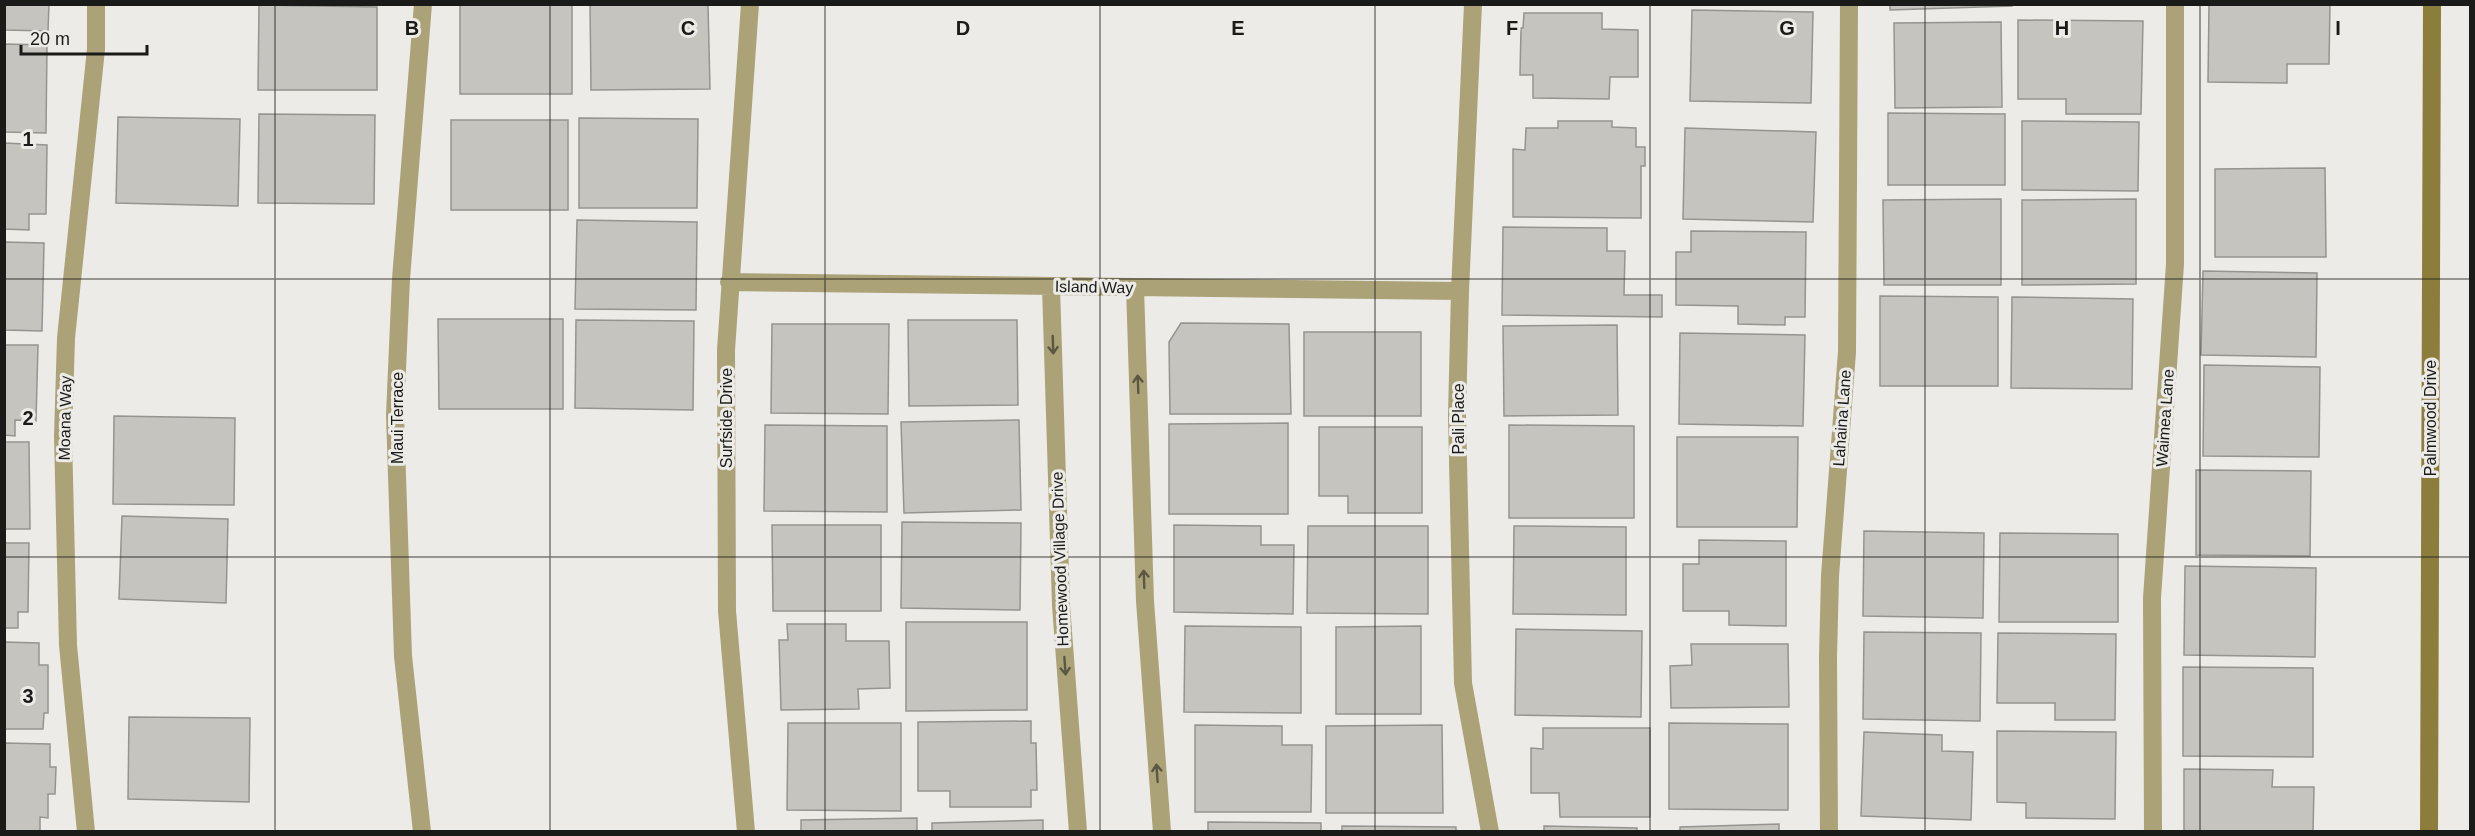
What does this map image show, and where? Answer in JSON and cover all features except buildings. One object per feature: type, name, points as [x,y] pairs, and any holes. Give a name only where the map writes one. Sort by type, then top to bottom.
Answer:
[{"type":"street","name":"Moana Way","points":[[86,831],[68,645],[63,436],[66,338],[96,49],[96,4]]},
{"type":"street","name":"Maui Terrace","points":[[422,831],[403,656],[395,415],[401,279],[423,4]]},
{"type":"street","name":"Surfside Drive","points":[[746,831],[727,611],[726,350],[750,4]]},
{"type":"street","name":"Pali Place","points":[[1473,4],[1460,291],[1457,416],[1462,683],[1490,831]]},
{"type":"street","name":"Lahaina Lane","points":[[1829,831],[1830,576],[1847,352],[1849,4]]},
{"type":"street","name":"Waimea Lane","points":[[2153,831],[2152,598],[2175,264],[2175,4]]},
{"type":"street","name":"Palmwood Drive","points":[[2429,831],[2432,4]]},
{"type":"street","name":"Island Way","points":[[729,282],[1460,291]]},
{"type":"street","name":"Homewood Village Drive","points":[[1051,287],[1061,605],[1078,831]]},
{"type":"street","points":[[1135,287],[1145,601],[1162,831]]}]
